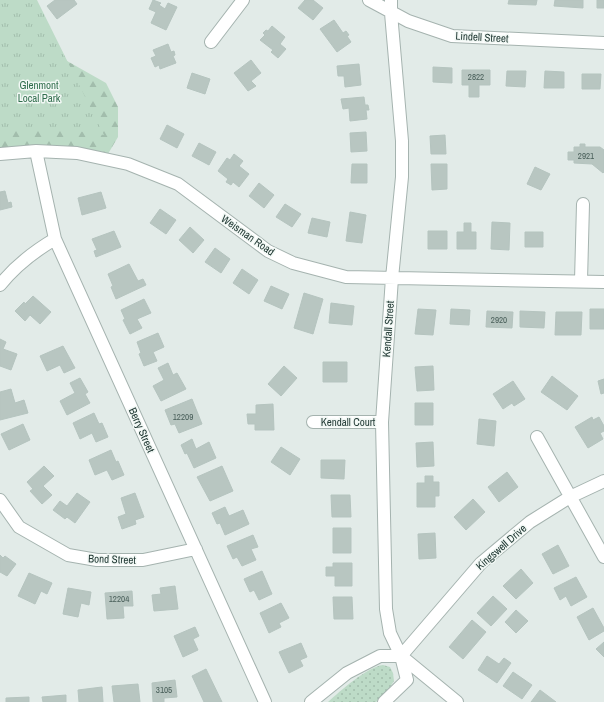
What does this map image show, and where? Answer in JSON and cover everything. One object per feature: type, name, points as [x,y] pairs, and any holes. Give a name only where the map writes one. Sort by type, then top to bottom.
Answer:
[{"type":"street","points":[[211,42],[243,0]]},
{"type":"street","name":"Lindell Street","points":[[369,0],[391,13],[424,28],[452,36],[604,43]]},
{"type":"street","name":"Kendall Street","points":[[391,0],[402,141],[402,177],[392,278],[382,422],[386,609],[390,633],[401,656]]},
{"type":"street","name":"Weisman Road","points":[[0,154],[36,151],[77,153],[128,164],[178,184],[268,251],[293,263],[346,277],[604,282]]},
{"type":"street","name":"Berry Street","points":[[36,151],[55,238],[265,702]]},
{"type":"street","points":[[581,281],[583,204]]},
{"type":"street","points":[[0,285],[12,271],[35,250],[55,238]]},
{"type":"street","name":"Kendall Court","points":[[313,422],[382,422]]},
{"type":"street","points":[[537,437],[604,557]]},
{"type":"street","name":"Kingswell Drive","points":[[401,656],[481,563],[530,522],[570,497],[604,481]]},
{"type":"street","name":"Bond Street","points":[[0,500],[19,527],[68,555],[96,560],[143,560],[196,549]]},
{"type":"street","points":[[311,702],[347,673],[380,656],[401,656],[457,702]]},
{"type":"street","points":[[384,702],[407,680],[401,656]]},
{"type":"green space","name":"Glenmont Local Park","points":[[0,0],[60,57],[106,83],[118,107],[118,137],[105,159],[0,154]]},
{"type":"green space","name":"Glenmont Local Park","points":[[0,0],[37,0],[104,135],[65,130],[0,132]]},
{"type":"green space","points":[[383,665],[390,667],[393,673],[394,681],[386,693],[376,702],[328,702],[346,686],[369,670]]},
{"type":"building","points":[[55,0],[74,0],[77,4],[57,19],[47,6]]},
{"type":"building","points":[[153,0],[161,3],[159,5],[165,9],[168,3],[177,7],[166,30],[151,23],[156,12],[149,9]]},
{"type":"building","points":[[305,0],[313,0],[323,8],[313,20],[298,8]]},
{"type":"building","points":[[509,0],[537,0],[536,5],[508,4]]},
{"type":"building","points":[[555,0],[583,0],[583,8],[554,6]]},
{"type":"building","points":[[597,0],[604,0],[604,8],[597,8]]},
{"type":"building","points":[[334,20],[343,33],[346,31],[351,42],[337,52],[320,29]]},
{"type":"building","points":[[272,26],[285,37],[280,44],[286,49],[278,58],[271,52],[273,50],[260,40],[265,35],[263,33],[266,30],[268,31]]},
{"type":"building","points":[[168,44],[171,52],[174,51],[175,55],[173,56],[176,63],[160,69],[159,65],[155,67],[151,58],[156,56],[153,50]]},
{"type":"building","points":[[251,60],[261,73],[251,81],[256,86],[248,91],[234,73]]},
{"type":"building","points":[[359,64],[361,85],[345,87],[344,76],[338,76],[337,66]]},
{"type":"building","points":[[433,67],[452,68],[452,83],[433,82]]},
{"type":"building","points":[[462,70],[490,70],[490,85],[479,85],[479,97],[469,97],[469,85],[462,85]]},
{"type":"building","points":[[507,71],[526,71],[525,87],[506,86]]},
{"type":"building","points":[[545,71],[564,72],[564,88],[544,88]]},
{"type":"building","points":[[192,73],[210,79],[205,94],[187,88]]},
{"type":"building","points":[[582,74],[601,74],[600,89],[582,89]]},
{"type":"building","points":[[364,97],[365,105],[368,105],[369,110],[366,110],[367,119],[350,121],[349,108],[343,109],[341,99]]},
{"type":"building","points":[[167,125],[184,134],[177,148],[160,139]]},
{"type":"building","points":[[366,132],[367,151],[351,152],[350,133]]},
{"type":"building","points":[[445,135],[446,154],[431,154],[430,136]]},
{"type":"building","points":[[199,143],[216,152],[209,165],[192,156]]},
{"type":"building","points":[[580,144],[585,144],[585,147],[600,147],[604,150],[603,173],[592,164],[574,163],[574,160],[568,160],[568,152],[574,152],[574,147],[580,147]]},
{"type":"building","points":[[234,154],[243,161],[239,166],[249,174],[239,187],[233,182],[231,185],[226,182],[228,179],[218,171],[227,158],[230,160]]},
{"type":"building","points":[[352,164],[367,164],[367,183],[351,183]]},
{"type":"building","points":[[431,164],[447,164],[447,189],[432,190]]},
{"type":"building","points":[[535,167],[550,174],[541,190],[527,184]]},
{"type":"building","points":[[259,183],[274,195],[264,208],[249,196]]},
{"type":"building","points":[[5,191],[8,203],[11,202],[12,207],[0,210],[0,192]]},
{"type":"building","points":[[101,192],[106,208],[82,215],[78,198]]},
{"type":"building","points":[[285,204],[301,214],[292,227],[276,217]]},
{"type":"building","points":[[160,209],[176,220],[166,234],[150,223]]},
{"type":"building","points":[[350,212],[366,215],[362,243],[346,241]]},
{"type":"building","points":[[312,218],[330,222],[327,237],[308,233]]},
{"type":"building","points":[[492,222],[510,223],[509,250],[491,249]]},
{"type":"building","points":[[464,223],[471,223],[471,232],[476,232],[476,249],[457,249],[457,232],[464,232]]},
{"type":"building","points":[[190,227],[204,240],[193,253],[179,240]]},
{"type":"building","points":[[114,231],[121,247],[96,257],[94,251],[97,250],[92,239]]},
{"type":"building","points":[[428,231],[447,231],[447,249],[428,249]]},
{"type":"building","points":[[525,232],[543,232],[543,247],[525,247]]},
{"type":"building","points":[[215,248],[230,259],[221,273],[205,262]]},
{"type":"building","points":[[129,264],[138,281],[143,279],[146,285],[116,299],[108,274]]},
{"type":"building","points":[[242,269],[258,280],[249,294],[233,283]]},
{"type":"building","points":[[271,286],[289,294],[282,309],[264,301]]},
{"type":"building","points":[[304,293],[323,299],[313,334],[294,328]]},
{"type":"building","points":[[33,296],[51,312],[40,324],[30,315],[25,321],[15,311]]},
{"type":"building","points":[[144,299],[151,313],[137,319],[142,328],[130,334],[123,320],[125,319],[121,310]]},
{"type":"building","points":[[331,303],[354,306],[352,325],[329,323]]},
{"type":"building","points":[[418,309],[436,310],[433,335],[415,334]]},
{"type":"building","points":[[451,309],[470,310],[469,325],[450,324]]},
{"type":"building","points":[[590,309],[604,309],[604,329],[590,329]]},
{"type":"building","points":[[487,311],[513,312],[512,328],[486,327]]},
{"type":"building","points":[[520,311],[545,312],[544,328],[520,327]]},
{"type":"building","points":[[556,312],[582,312],[581,335],[555,335]]},
{"type":"building","points":[[158,333],[164,347],[153,352],[157,361],[144,366],[139,354],[141,353],[137,342]]},
{"type":"building","points":[[0,339],[6,342],[3,349],[17,354],[11,370],[0,366]]},
{"type":"building","points":[[63,346],[75,368],[64,373],[60,365],[47,371],[40,356]]},
{"type":"building","points":[[323,362],[347,362],[347,382],[323,382]]},
{"type":"building","points":[[168,363],[173,375],[177,373],[186,389],[161,401],[153,386],[164,380],[158,368]]},
{"type":"building","points":[[284,366],[297,378],[281,396],[268,384]]},
{"type":"building","points":[[433,366],[434,390],[417,391],[415,367]]},
{"type":"building","points":[[552,376],[578,396],[567,410],[541,392]]},
{"type":"building","points":[[80,378],[88,392],[85,394],[90,403],[67,415],[60,401],[75,393],[70,383]]},
{"type":"building","points":[[604,379],[604,393],[601,394],[598,381]]},
{"type":"building","points":[[513,381],[525,399],[514,406],[512,403],[503,409],[493,394]]},
{"type":"building","points":[[11,389],[15,403],[24,400],[28,413],[0,420],[0,392]]},
{"type":"building","points":[[192,399],[202,424],[179,433],[175,424],[171,425],[165,410]]},
{"type":"building","points":[[415,403],[433,403],[433,425],[415,425]]},
{"type":"building","points":[[273,404],[274,430],[255,430],[255,424],[248,424],[247,414],[256,414],[256,405]]},
{"type":"building","points":[[94,413],[99,424],[102,423],[108,437],[96,442],[92,433],[80,439],[73,423]]},
{"type":"building","points":[[592,417],[593,420],[599,417],[604,426],[604,431],[600,433],[603,439],[588,448],[575,427]]},
{"type":"building","points":[[479,419],[496,421],[494,446],[477,444]]},
{"type":"building","points":[[23,424],[30,440],[9,450],[1,434]]},
{"type":"building","points":[[192,439],[196,449],[209,442],[216,458],[194,468],[187,453],[185,454],[181,445]]},
{"type":"building","points":[[433,442],[434,466],[417,467],[416,443]]},
{"type":"building","points":[[281,447],[300,459],[290,475],[271,462]]},
{"type":"building","points":[[111,450],[124,475],[112,480],[107,470],[95,475],[89,460]]},
{"type":"building","points":[[321,460],[345,460],[344,479],[321,478]]},
{"type":"building","points":[[44,466],[54,476],[43,486],[52,495],[42,504],[30,491],[33,489],[27,482]]},
{"type":"building","points":[[222,466],[233,491],[210,501],[197,477]]},
{"type":"building","points":[[507,472],[518,487],[499,502],[488,487]]},
{"type":"building","points":[[425,476],[433,476],[433,482],[439,482],[439,496],[435,496],[435,507],[417,507],[417,483],[425,483]]},
{"type":"building","points":[[77,493],[90,502],[75,523],[67,517],[65,519],[53,510],[60,501],[67,506]]},
{"type":"building","points":[[135,493],[144,517],[135,520],[136,524],[122,529],[118,517],[126,514],[121,498]]},
{"type":"building","points":[[331,495],[350,495],[351,517],[332,517]]},
{"type":"building","points":[[473,499],[485,512],[466,530],[454,517]]},
{"type":"building","points":[[225,507],[229,516],[243,510],[249,524],[225,535],[220,523],[217,524],[212,513]]},
{"type":"building","points":[[333,528],[351,528],[351,553],[333,553]]},
{"type":"building","points":[[435,533],[436,558],[419,559],[418,534]]},
{"type":"building","points":[[253,535],[258,547],[251,549],[256,560],[242,566],[237,557],[233,559],[227,546]]},
{"type":"building","points":[[558,545],[569,566],[553,574],[542,554]]},
{"type":"building","points":[[0,555],[3,558],[5,556],[16,564],[7,576],[0,572]]},
{"type":"building","points":[[333,563],[352,563],[352,586],[335,586],[335,576],[326,576],[326,567],[333,567]]},
{"type":"building","points":[[521,569],[533,583],[516,599],[503,586]]},
{"type":"building","points":[[262,571],[272,594],[259,600],[254,590],[250,592],[244,579]]},
{"type":"building","points":[[29,573],[52,583],[47,594],[41,591],[35,604],[18,596]]},
{"type":"building","points":[[576,577],[587,597],[571,606],[566,596],[560,600],[554,588]]},
{"type":"building","points":[[175,586],[178,609],[154,611],[152,595],[161,594],[160,588]]},
{"type":"building","points":[[68,588],[91,592],[89,605],[81,603],[78,617],[63,614]]},
{"type":"building","points":[[132,591],[133,606],[123,606],[124,618],[107,619],[105,593]]},
{"type":"building","points":[[493,596],[507,609],[491,626],[477,613]]},
{"type":"building","points":[[333,597],[352,597],[353,619],[334,619]]},
{"type":"building","points":[[281,603],[289,618],[279,623],[281,627],[269,633],[260,613]]},
{"type":"building","points":[[593,608],[604,628],[604,631],[589,640],[577,617]]},
{"type":"building","points":[[516,610],[528,621],[516,633],[505,622]]},
{"type":"building","points":[[472,620],[486,632],[463,659],[449,647]]},
{"type":"building","points":[[195,627],[199,636],[193,639],[198,650],[183,657],[174,636]]},
{"type":"building","points":[[604,642],[604,657],[596,649]]},
{"type":"building","points":[[301,643],[307,657],[300,660],[303,666],[289,673],[279,652]]},
{"type":"building","points":[[487,656],[499,664],[504,658],[511,663],[497,683],[478,670]]},
{"type":"building","points":[[206,669],[222,702],[204,702],[192,676]]},
{"type":"building","points":[[513,672],[532,685],[522,699],[503,686]]},
{"type":"building","points":[[175,680],[177,697],[164,698],[164,702],[153,702],[152,683]]},
{"type":"building","points":[[138,684],[140,702],[114,702],[112,686]]},
{"type":"building","points":[[102,687],[103,702],[79,702],[78,690]]},
{"type":"building","points":[[540,690],[556,702],[531,702]]},
{"type":"building","points":[[66,695],[66,702],[43,702],[42,697]]},
{"type":"building","points":[[29,697],[29,702],[6,702],[6,698]]}]
